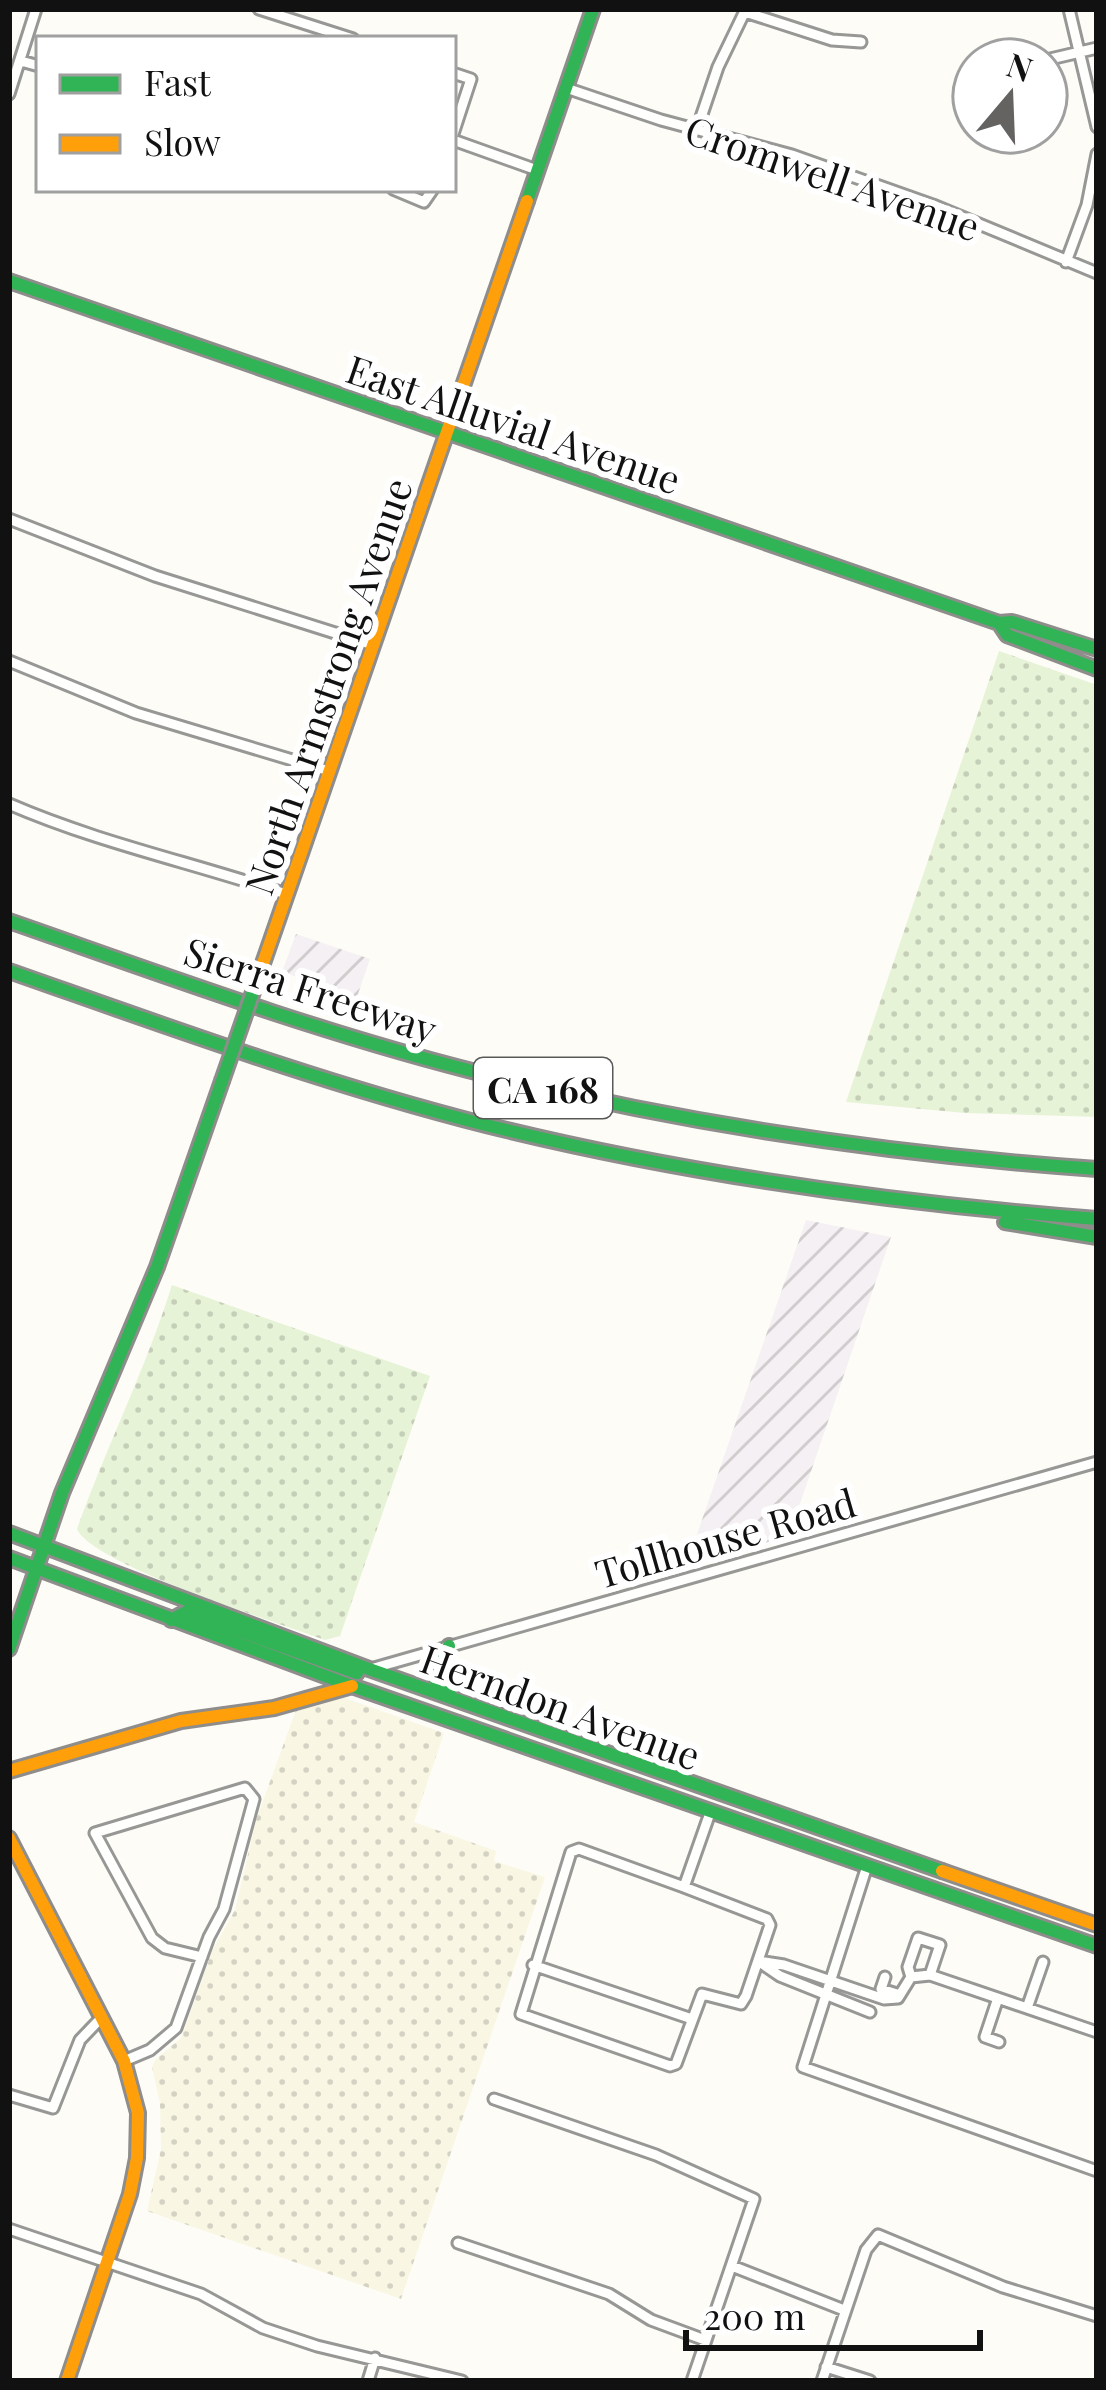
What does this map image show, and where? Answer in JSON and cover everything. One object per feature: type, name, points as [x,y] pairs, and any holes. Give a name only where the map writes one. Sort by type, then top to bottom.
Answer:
[{"type":"main road","name":"North Armstrong Avenue","points":[[9,1648],[44,1547],[157,1267],[592,9]]},
{"type":"main road","name":"East Alluvial Avenue","points":[[9,281],[999,623],[1012,622],[1097,649]]},
{"type":"main road","name":"East Alluvial Avenue","points":[[999,623],[1007,635],[1097,669]]},
{"type":"main road","name":"Sierra Freeway","points":[[9,921],[317,1025],[468,1070],[684,1118],[862,1147],[1097,1169]]},
{"type":"main road","name":"Sierra Freeway","points":[[9,971],[300,1071],[457,1117],[696,1170],[940,1206],[1097,1219]]},
{"type":"main road","points":[[862,1147],[1097,1157]]},
{"type":"main road","points":[[940,1206],[991,1220],[1097,1237]]},
{"type":"main road","name":"Herndon Avenue","points":[[9,1533],[368,1669],[1097,1924]]},
{"type":"main road","name":"Herndon Avenue","points":[[9,1558],[396,1702],[1097,1946]]},
{"type":"main road","points":[[171,1620],[186,1612],[349,1672],[368,1669]]},
{"type":"main road","points":[[449,1646],[436,1662],[434,1679],[438,1685],[480,1700],[490,1712]]},
{"type":"main road","points":[[9,1771],[181,1721],[274,1708],[352,1686]]},
{"type":"main road","points":[[396,1702],[406,1692],[475,1714],[490,1712]]},
{"type":"main road","points":[[710,1813],[788,1828],[859,1853],[870,1848]]},
{"type":"main road","points":[[9,1838],[124,2061],[133,2087],[139,2135],[130,2194],[67,2381]]},
{"type":"main road","points":[[867,1866],[881,1861],[954,1885],[1012,1896]]},
{"type":"street","points":[[9,94],[36,9]]},
{"type":"street","points":[[259,9],[344,36]]},
{"type":"street","points":[[1069,9],[1097,127]]},
{"type":"street","points":[[697,129],[718,67],[745,10],[832,40],[861,42]]},
{"type":"street","points":[[1070,54],[1097,48]]},
{"type":"street","points":[[21,61],[36,65]]},
{"type":"street","points":[[456,74],[471,79],[456,127]]},
{"type":"street","name":"Cromwell Avenue","points":[[566,88],[792,155],[933,205],[1097,273]]},
{"type":"street","points":[[456,138],[537,170]]},
{"type":"street","points":[[1066,262],[1087,205],[1097,154]]},
{"type":"street","points":[[400,192],[424,202],[432,192]]},
{"type":"street","points":[[9,519],[173,582],[373,645]]},
{"type":"street","points":[[9,662],[136,713],[329,772]]},
{"type":"street","points":[[9,804],[142,853],[227,874],[286,895]]},
{"type":"street","name":"Tollhouse Road","points":[[368,1669],[1097,1462]]},
{"type":"street","points":[[124,2061],[150,2050],[176,2028],[236,1872],[254,1799],[245,1788],[95,1833],[152,1938],[166,1948],[202,1958]]},
{"type":"street","points":[[684,1887],[710,1813]]},
{"type":"street","points":[[574,1849],[767,1919],[770,1925],[758,1961],[741,2004],[702,1994],[680,2055],[670,2066],[520,2014],[574,1849]]},
{"type":"street","points":[[867,1866],[802,2067],[1097,2170]]},
{"type":"street","points":[[758,1961],[780,1976],[884,2000],[899,1997],[911,1978],[908,1967],[918,1938],[940,1945],[931,1975]]},
{"type":"street","points":[[1027,2008],[1043,1961]]},
{"type":"street","points":[[533,1965],[692,2019]]},
{"type":"street","points":[[911,1978],[931,1975],[1097,2032]]},
{"type":"street","points":[[885,1977],[881,1989],[899,1997]]},
{"type":"street","points":[[828,1987],[870,2012]]},
{"type":"street","points":[[998,1998],[985,2037],[999,2042]]},
{"type":"street","points":[[9,2095],[52,2108],[80,2040],[102,2018]]},
{"type":"street","points":[[494,2099],[656,2156],[754,2198],[692,2381]]},
{"type":"street","points":[[9,2229],[201,2294],[263,2328],[462,2381]]},
{"type":"street","points":[[822,2381],[866,2250],[878,2235],[1003,2287],[1097,2316]]},
{"type":"street","points":[[458,2242],[608,2294],[651,2320],[705,2340]]},
{"type":"street","points":[[732,2266],[844,2310]]},
{"type":"street","points":[[368,2381],[374,2358]]},
{"type":"street","points":[[826,2367],[870,2381]]},
{"type":"shaded area","points":[[296,934],[370,959],[357,997],[282,972]]},
{"type":"shaded area","points":[[806,1220],[891,1237],[789,1536],[686,1566]]},
{"type":"shaded area","points":[[342,1697],[444,1733],[414,1822],[496,1851],[494,1861],[545,1877],[401,2299],[147,2211],[161,2149],[160,2104],[152,2067],[181,2038],[213,1949],[235,1910],[256,1820],[296,1710]]},
{"type":"green space","points":[[999,651],[1097,685],[1097,1117],[965,1113],[846,1102]]},
{"type":"green space","points":[[172,1285],[430,1376],[340,1636],[325,1640],[190,1592],[116,1559],[77,1529]]},
{"type":"traffic: fast","points":[[527,201],[593,9]]},
{"type":"traffic: fast","points":[[9,281],[999,623],[1012,622],[1097,649]]},
{"type":"traffic: fast","points":[[999,623],[1007,635],[1097,669]]},
{"type":"traffic: fast","points":[[9,921],[352,1037],[546,1089],[780,1134],[1097,1169]]},
{"type":"traffic: fast","points":[[222,1081],[261,969]]},
{"type":"traffic: fast","points":[[9,971],[305,1073],[562,1143],[790,1185],[1097,1219]]},
{"type":"traffic: fast","points":[[9,1649],[62,1493],[157,1267],[222,1081]]},
{"type":"traffic: fast","points":[[1005,1222],[1097,1237]]},
{"type":"traffic: fast","points":[[9,1533],[369,1669],[942,1871]]},
{"type":"traffic: fast","points":[[9,1558],[352,1686],[1097,1946]]},
{"type":"traffic: fast","points":[[171,1620],[186,1612],[357,1673]]},
{"type":"traffic: fast","points":[[449,1646],[432,1674],[438,1685],[451,1689]]},
{"type":"traffic: slow","points":[[261,969],[527,201]]},
{"type":"traffic: slow","points":[[9,1771],[181,1721],[274,1708],[352,1686]]},
{"type":"traffic: slow","points":[[9,1838],[124,2061],[138,2113],[130,2194],[67,2381]]},
{"type":"traffic: slow","points":[[942,1871],[1097,1925]]}]
